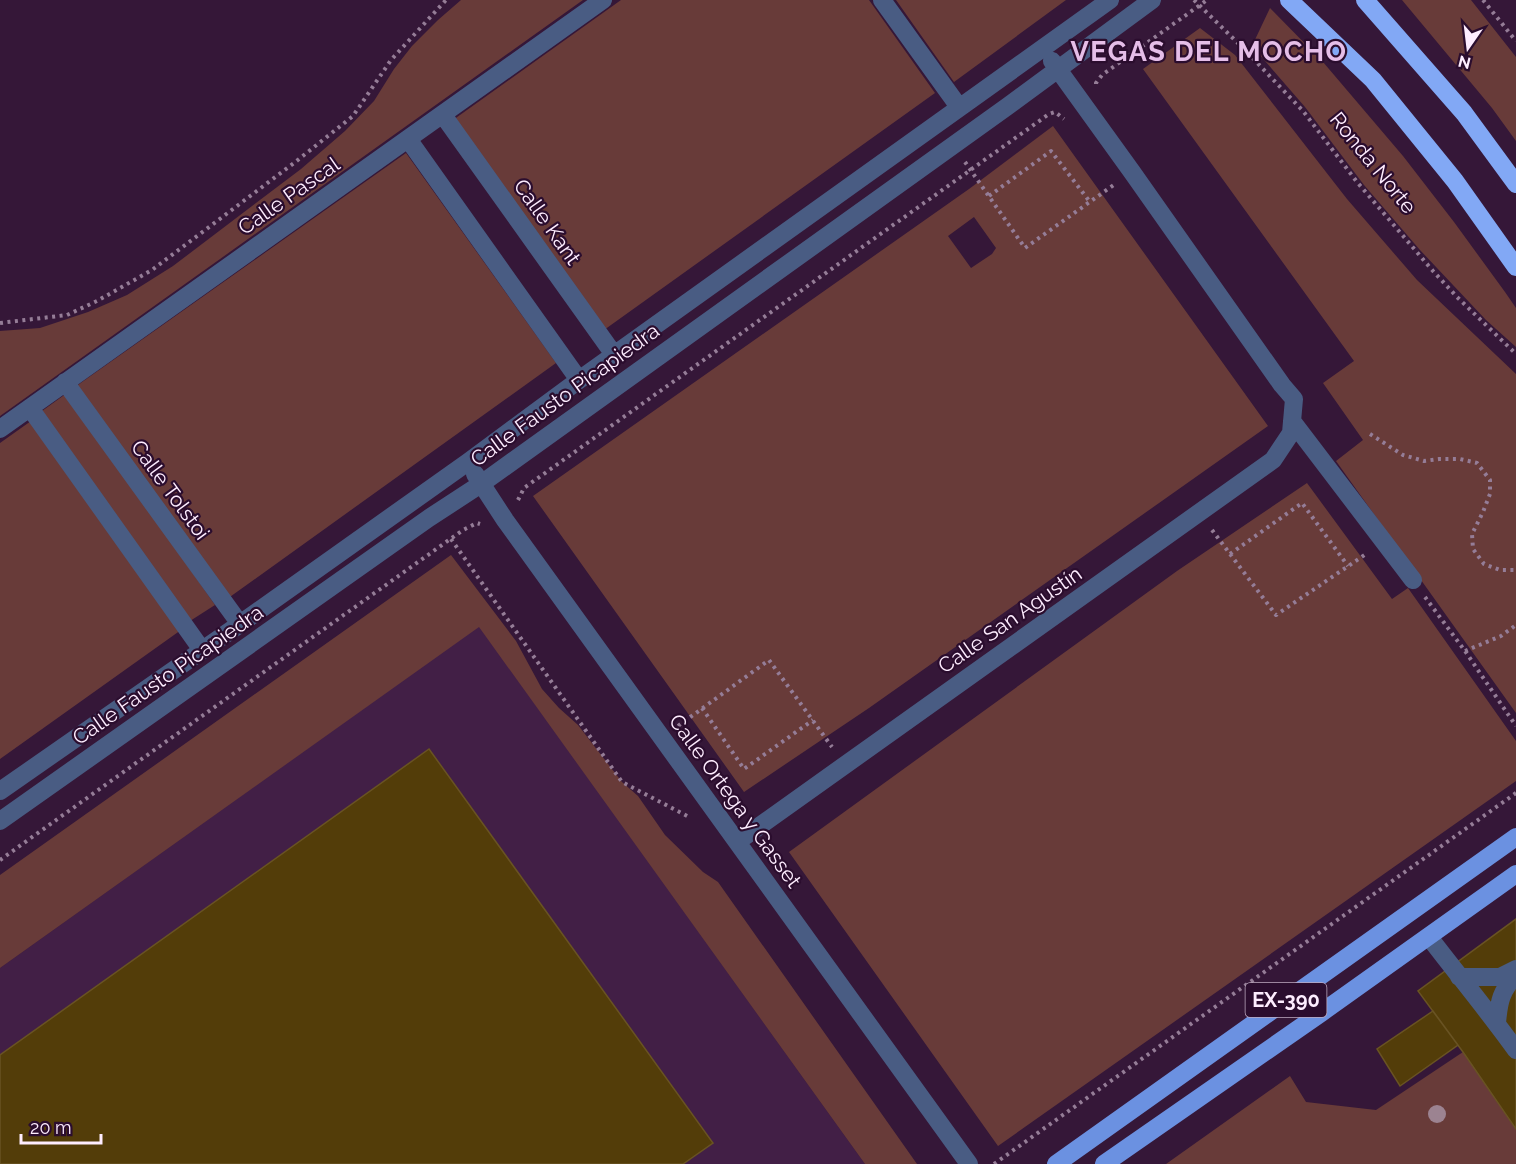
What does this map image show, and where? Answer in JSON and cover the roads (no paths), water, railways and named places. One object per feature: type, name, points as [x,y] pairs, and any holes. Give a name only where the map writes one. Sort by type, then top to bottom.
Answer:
[{"type":"highway","points":[[1289,0],[1373,80],[1455,181],[1516,267]]},
{"type":"highway","points":[[1365,0],[1464,113],[1516,184]]},
{"type":"main road","name":"EX-390","points":[[1056,1164],[1516,837]]},
{"type":"main road","name":"EX-390","points":[[1104,1164],[1516,874]]},
{"type":"street","name":"Calle Pascal","points":[[0,429],[603,0]]},
{"type":"street","points":[[882,0],[959,107]]},
{"type":"street","name":"Calle Fausto Picapiedra","points":[[0,791],[468,462],[1110,0]]},
{"type":"street","name":"Calle Fausto Picapiedra","points":[[0,821],[481,484],[1152,0]]},
{"type":"street","points":[[1042,49],[1294,399],[1293,421],[1413,580]]},
{"type":"street","name":"Calle Kant","points":[[443,115],[615,356]]},
{"type":"street","points":[[408,140],[579,380]]},
{"type":"street","name":"Calle Tolstoi","points":[[65,382],[240,624]]},
{"type":"street","points":[[30,408],[202,650]]},
{"type":"street","name":"Calle San Agustín","points":[[737,842],[1273,460],[1292,433],[1293,421]]},
{"type":"street","name":"Calle Ortega y Gasset","points":[[468,462],[505,520],[969,1164]]},
{"type":"street","points":[[1429,936],[1516,1050]]},
{"type":"street","points":[[1459,977],[1500,977],[1516,969]]},
{"type":"street","points":[[1497,1023],[1499,1001],[1507,984],[1516,974]]},
{"type":"district","name":"VEGAS DEL MOCHO","points":[[1209,52]]}]
